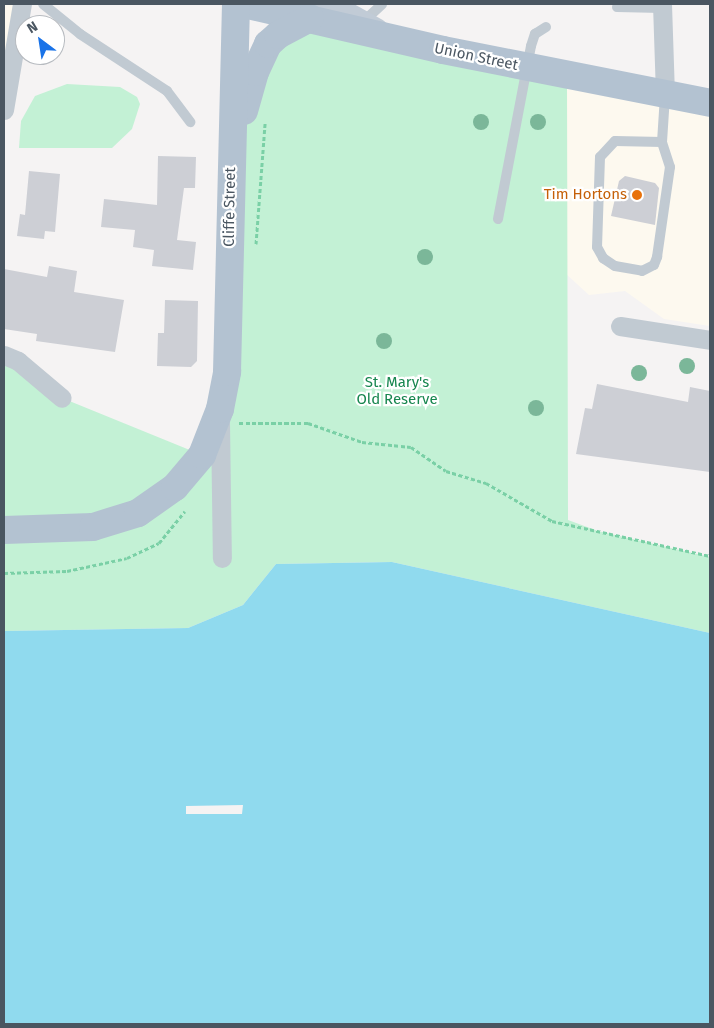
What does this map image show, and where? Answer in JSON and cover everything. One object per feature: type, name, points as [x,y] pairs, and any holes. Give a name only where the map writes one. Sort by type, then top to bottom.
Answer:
[{"type":"main road","name":"Cliffe Street","points":[[4,530],[93,527],[138,513],[175,487],[202,455],[227,418],[231,158],[236,4]]},
{"type":"main road","name":"Union Street","points":[[244,4],[319,11],[373,29],[528,68],[710,103]]},
{"type":"main road","points":[[231,158],[255,72],[268,44],[278,35],[319,11]]},
{"type":"street","points":[[4,110],[22,4]]},
{"type":"street","points":[[662,6],[665,95]]},
{"type":"street","points":[[620,326],[710,340]]},
{"type":"street","points":[[4,355],[18,361],[62,398]]},
{"type":"street","points":[[222,558],[227,418]]},
{"type":"lane","points":[[43,4],[80,34],[167,91],[190,122]]},
{"type":"lane","points":[[373,29],[382,4]]},
{"type":"lane","points":[[617,7],[662,6]]},
{"type":"lane","points":[[498,219],[535,34],[546,27]]},
{"type":"lane","points":[[662,142],[615,141],[600,157],[596,246],[603,258],[615,266],[642,271],[654,264],[657,258],[670,167],[662,142],[665,95]]},
{"type":"path","points":[[227,418],[308,423],[362,442],[411,447],[458,478],[486,483],[536,513],[574,527],[710,556]]},
{"type":"shaded area","points":[[4,4],[22,4],[20,15],[15,15],[15,45],[4,110]]},
{"type":"shaded area","points":[[567,76],[710,103],[710,326],[664,319],[625,291],[589,295],[565,273]]},
{"type":"green space","name":"St. Mary's Old Reserve","points":[[310,18],[567,76],[568,520],[598,531],[710,557],[710,633],[392,562],[276,564],[243,605],[188,628],[4,631],[4,355],[62,398],[202,455],[220,409],[231,158],[255,72]]},
{"type":"green space","points":[[67,84],[120,87],[137,97],[140,104],[132,129],[112,148],[19,148],[21,121],[35,96]]},
{"type":"water","points":[[392,562],[710,633],[710,1024],[4,1024],[4,631],[188,628],[243,605],[276,564]],"holes":[[[243,805],[242,814],[186,814],[186,806]]]},
{"type":"building","points":[[158,156],[196,157],[195,188],[184,188],[177,240],[196,242],[193,270],[152,266],[154,250],[133,247],[135,230],[101,227],[104,199],[157,205]]},
{"type":"building","points":[[29,171],[60,174],[55,232],[45,231],[44,239],[17,236],[20,214],[25,215]]},
{"type":"building","name":"Tim Hortons","points":[[625,176],[655,183],[659,188],[655,225],[611,216],[619,181]]},
{"type":"building","points":[[49,266],[77,271],[74,292],[124,300],[115,352],[36,341],[37,334],[4,329],[4,269],[47,277]]},
{"type":"building","points":[[165,300],[198,301],[197,361],[191,367],[157,366],[158,333],[164,333]]},
{"type":"building","points":[[597,384],[688,402],[690,387],[710,391],[710,472],[576,454],[585,408],[592,409]]},
{"type":"place","name":"Tim Hortons","points":[[637,195]]}]
